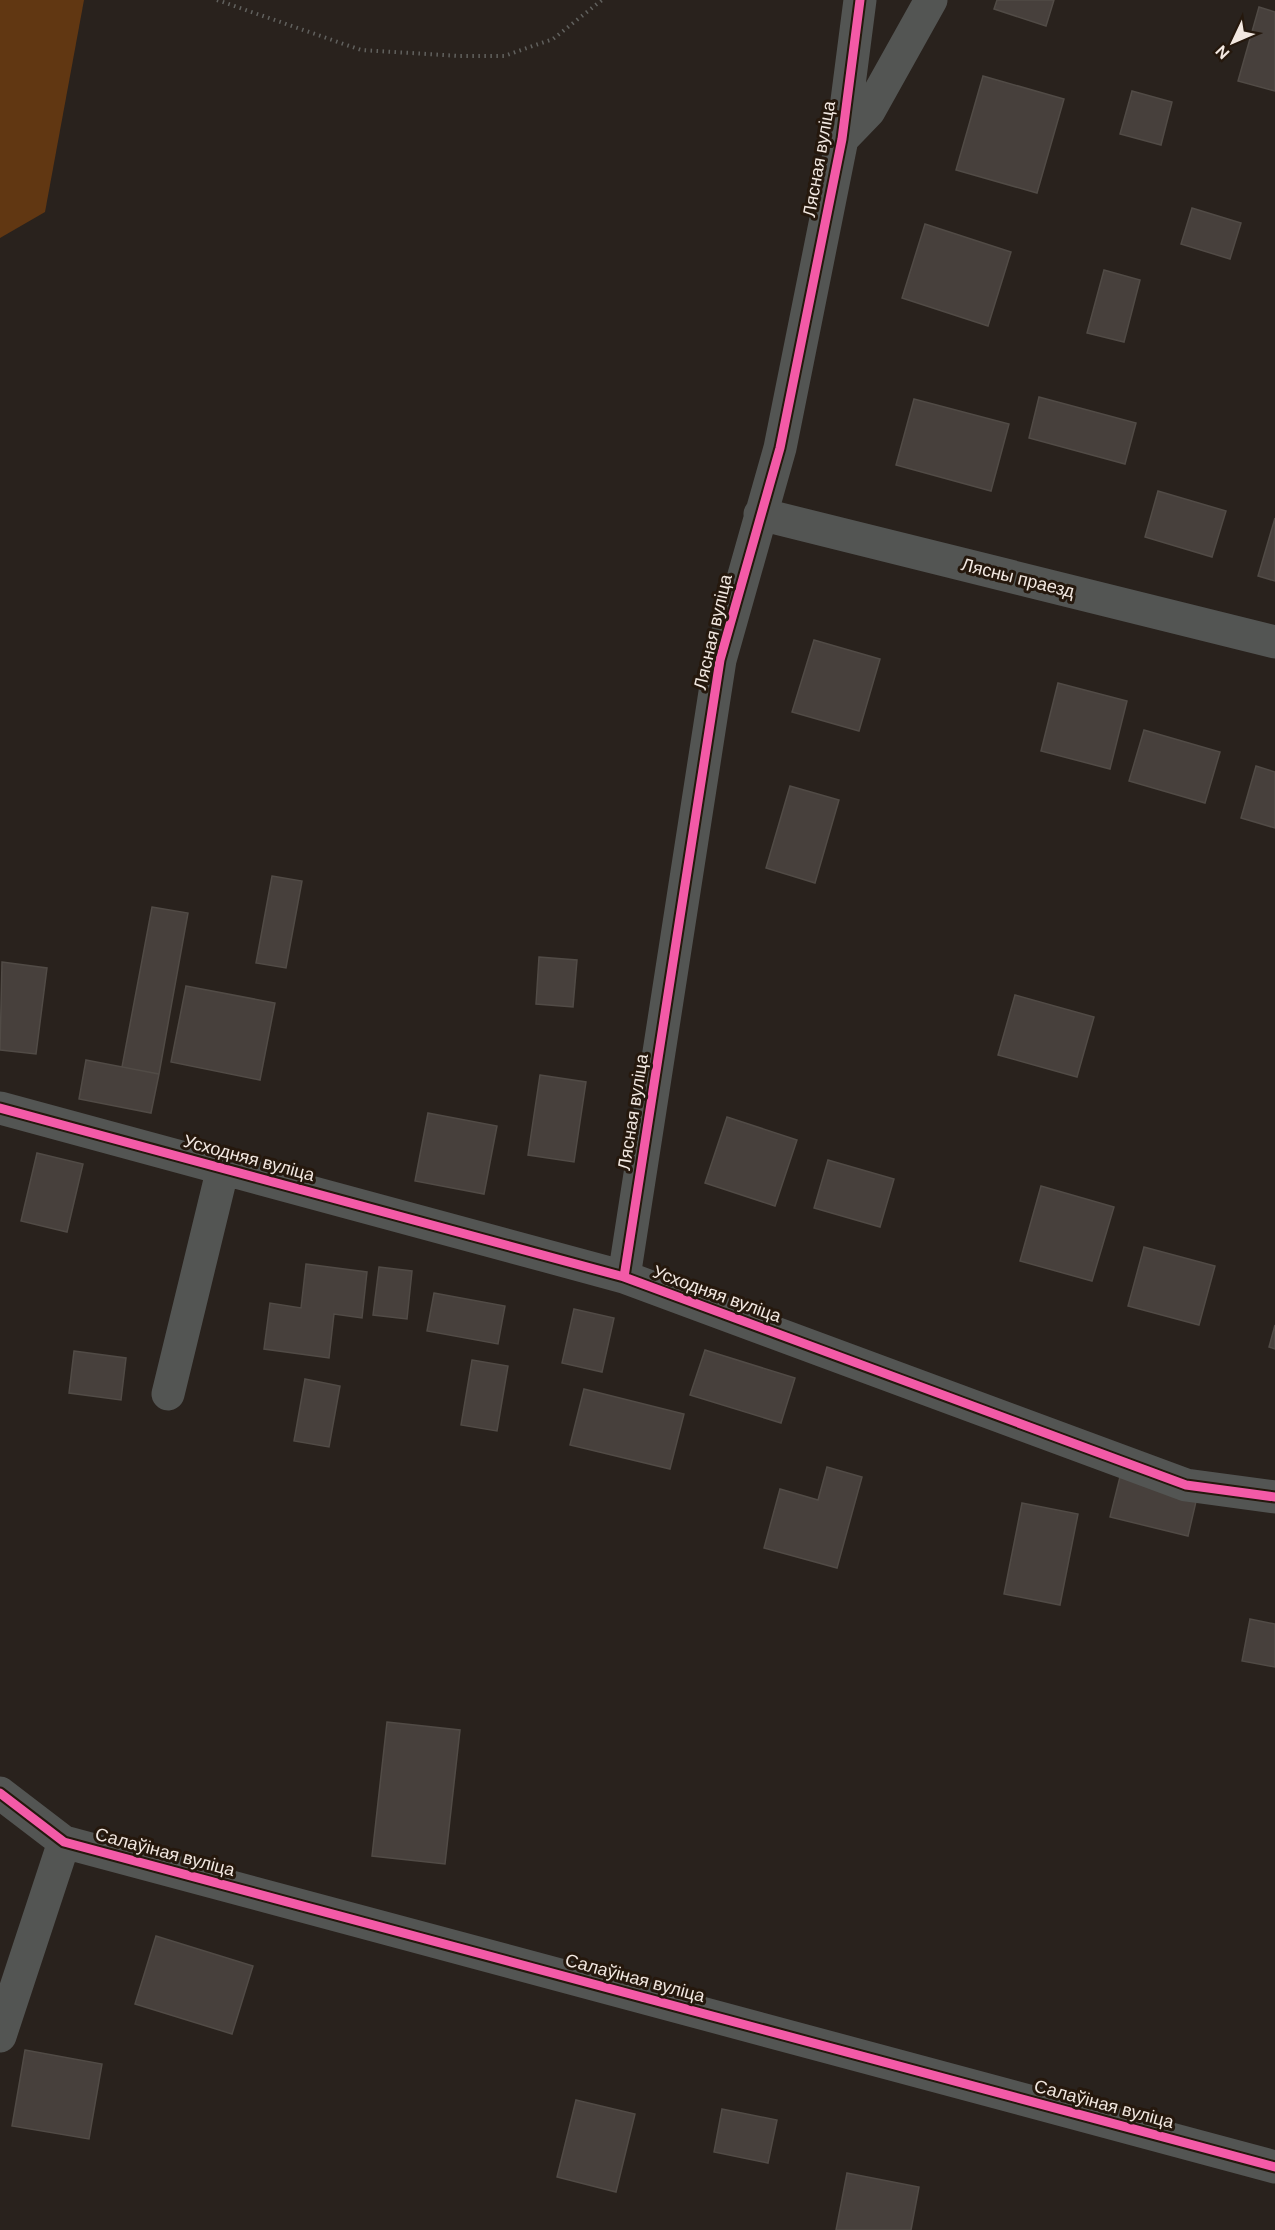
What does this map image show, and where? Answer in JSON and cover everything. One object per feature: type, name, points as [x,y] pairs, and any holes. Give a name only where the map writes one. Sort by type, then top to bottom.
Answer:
[{"type":"street","name":"Лясная вуліца","points":[[624,1277],[720,660],[780,448],[842,139],[860,0]]},
{"type":"street","points":[[842,139],[869,111],[931,0]]},
{"type":"street","name":"Лясны праезд","points":[[760,514],[1275,642]]},
{"type":"street","name":"Усходняя вуліца","points":[[0,1108],[624,1277],[1186,1485],[1275,1497]]},
{"type":"street","points":[[168,1394],[223,1168]]},
{"type":"street","name":"Салаўіная вуліца","points":[[0,1792],[64,1842],[1275,2167]]},
{"type":"street","points":[[0,2036],[64,1842]]},
{"type":"path","points":[[217,0],[361,50],[460,56],[504,56],[553,39],[602,0]]},
{"type":"shaded area","points":[[0,0],[84,0],[45,212],[0,238]]},
{"type":"building","points":[[997,0],[1054,0],[1046,26],[994,9]]},
{"type":"building","points":[[1259,7],[1275,12],[1275,91],[1238,81]]},
{"type":"building","points":[[983,76],[1064,99],[1037,193],[956,170]]},
{"type":"building","points":[[1132,91],[1172,102],[1161,145],[1120,134]]},
{"type":"building","points":[[1192,208],[1241,223],[1230,259],[1181,244]]},
{"type":"building","points":[[925,224],[1011,252],[988,326],[902,298]]},
{"type":"building","points":[[1104,270],[1140,280],[1124,342],[1087,333]]},
{"type":"building","points":[[1039,397],[1136,423],[1125,464],[1029,438]]},
{"type":"building","points":[[914,399],[1009,424],[991,491],[896,465]]},
{"type":"building","points":[[1158,491],[1226,511],[1212,557],[1145,537]]},
{"type":"building","points":[[1275,518],[1275,581],[1258,576]]},
{"type":"building","points":[[814,640],[880,659],[859,731],[792,712]]},
{"type":"building","points":[[1058,683],[1127,701],[1110,769],[1041,751]]},
{"type":"building","points":[[1144,730],[1220,752],[1205,803],[1129,781]]},
{"type":"building","points":[[1256,766],[1275,772],[1275,828],[1241,818]]},
{"type":"building","points":[[790,786],[839,800],[815,883],[766,868]]},
{"type":"building","points":[[272,876],[302,881],[286,968],[256,963]]},
{"type":"building","points":[[152,907],[188,913],[159,1074],[122,1067]]},
{"type":"building","points":[[539,957],[577,960],[573,1007],[536,1004]]},
{"type":"building","points":[[2,962],[47,968],[36,1054],[0,1050]]},
{"type":"building","points":[[186,986],[275,1003],[260,1080],[171,1062]]},
{"type":"building","points":[[1015,995],[1094,1017],[1077,1077],[998,1055]]},
{"type":"building","points":[[86,1060],[159,1074],[151,1113],[79,1099]]},
{"type":"building","points":[[540,1075],[586,1082],[574,1162],[528,1155]]},
{"type":"building","points":[[428,1113],[497,1126],[484,1194],[415,1181]]},
{"type":"building","points":[[727,1117],[797,1140],[775,1206],[705,1183]]},
{"type":"building","points":[[37,1153],[83,1164],[67,1232],[21,1221]]},
{"type":"building","points":[[828,1160],[894,1179],[880,1227],[814,1208]]},
{"type":"building","points":[[1041,1186],[1114,1207],[1092,1281],[1020,1261]]},
{"type":"building","points":[[1144,1247],[1215,1266],[1199,1325],[1128,1306]]},
{"type":"building","points":[[306,1264],[367,1272],[362,1318],[334,1314],[329,1358],[264,1349],[270,1303],[301,1308]]},
{"type":"building","points":[[379,1267],[412,1271],[407,1319],[373,1315]]},
{"type":"building","points":[[434,1293],[505,1306],[498,1344],[427,1331]]},
{"type":"building","points":[[574,1309],[614,1318],[602,1372],[562,1363]]},
{"type":"building","points":[[1275,1325],[1275,1349],[1269,1347]]},
{"type":"building","points":[[705,1350],[795,1378],[781,1423],[690,1395]]},
{"type":"building","points":[[74,1351],[126,1358],[121,1400],[69,1393]]},
{"type":"building","points":[[472,1360],[508,1366],[497,1431],[461,1425]]},
{"type":"building","points":[[305,1379],[340,1386],[329,1447],[294,1441]]},
{"type":"building","points":[[584,1389],[684,1414],[670,1469],[570,1445]]},
{"type":"building","points":[[827,1467],[862,1477],[837,1568],[764,1548],[780,1489],[818,1500]]},
{"type":"building","points":[[1121,1473],[1198,1493],[1188,1536],[1110,1517]]},
{"type":"building","points":[[1022,1503],[1078,1514],[1060,1605],[1004,1594]]},
{"type":"building","points":[[1250,1619],[1275,1624],[1275,1667],[1242,1661]]},
{"type":"building","points":[[387,1722],[460,1730],[445,1864],[372,1856]]},
{"type":"building","points":[[156,1936],[253,1966],[232,2034],[135,2004]]},
{"type":"building","points":[[25,2050],[102,2064],[89,2139],[12,2126]]},
{"type":"building","points":[[576,2100],[635,2114],[616,2192],[557,2177]]},
{"type":"building","points":[[722,2109],[777,2120],[768,2163],[714,2152]]},
{"type":"building","points":[[847,2173],[919,2187],[911,2230],[836,2230]]},
{"type":"cycle path","points":[[624,1277],[720,660],[780,448],[842,139],[860,0]]},
{"type":"cycle path","points":[[0,1108],[624,1277],[1186,1485],[1275,1497]]},
{"type":"cycle path","points":[[0,1793],[64,1842],[1275,2167]]}]
